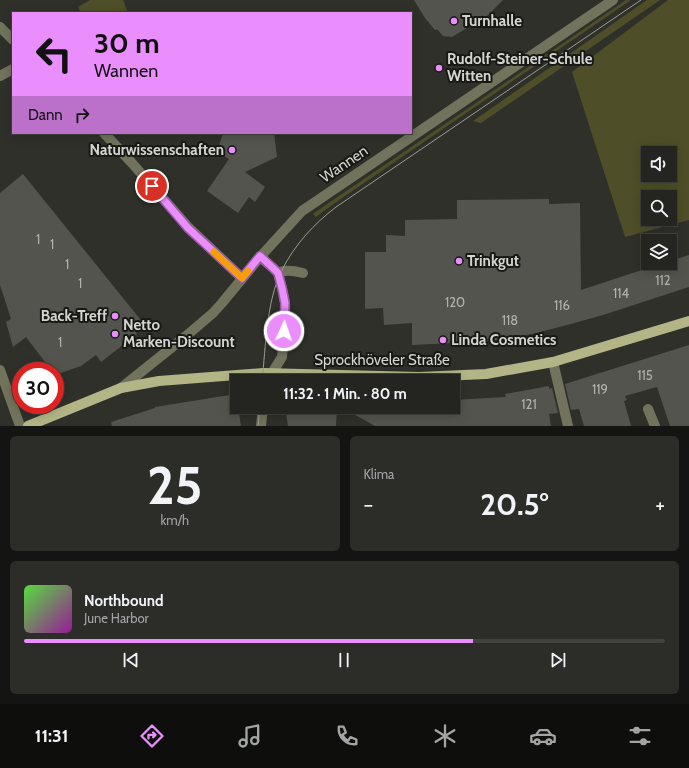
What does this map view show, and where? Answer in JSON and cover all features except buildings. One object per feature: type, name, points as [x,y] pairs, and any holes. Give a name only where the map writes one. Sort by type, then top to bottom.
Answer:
[{"type":"main road","name":"Sprockhöveler Straße","points":[[460,375],[486,374],[553,362],[689,321]]},
{"type":"main road","name":"Sprockhöveler Straße","points":[[250,374],[265,374]]},
{"type":"main road","name":"Sprockhöveler Straße","points":[[28,426],[121,388],[159,381],[230,376]]},
{"type":"street","name":"Wannen","points":[[121,388],[213,313],[260,256],[302,211],[312,203],[613,0]]},
{"type":"street","points":[[0,27],[12,39]]},
{"type":"street","points":[[0,76],[12,70]]},
{"type":"street","points":[[105,134],[188,228],[242,278]]},
{"type":"street","points":[[260,256],[278,273],[285,303],[282,358],[272,374]]},
{"type":"street","points":[[278,273],[282,271],[295,271],[303,273]]},
{"type":"street","points":[[553,362],[568,426]]},
{"type":"street","points":[[0,370],[20,426]]},
{"type":"street","points":[[648,408],[655,426]]},
{"type":"street","points":[[261,426],[262,414]]},
{"type":"green space","points":[[90,0],[123,0],[128,12],[80,12],[78,7]]},
{"type":"green space","points":[[626,0],[631,0],[316,217],[313,214],[330,202]]},
{"type":"green space","points":[[647,0],[660,0],[481,123],[473,121]]},
{"type":"green space","points":[[668,0],[689,0],[689,220],[677,223],[677,190],[641,190],[641,226],[666,226],[625,237],[572,72]]},
{"type":"tram line","points":[[263,374],[270,310],[277,283],[282,270],[299,243],[320,220],[336,207],[641,0]]},
{"type":"tram line","points":[[258,426],[259,414]]},
{"type":"slow traffic","points":[[214,252],[242,278],[248,271]]},
{"type":"place","name":"Turnhalle","points":[[454,21]]},
{"type":"place","name":"Rudolf-Steiner-Schule Witten","points":[[439,68]]},
{"type":"place","name":"Naturwissenschaften","points":[[232,150]]},
{"type":"place","name":"Trinkgut","points":[[459,261]]},
{"type":"place","name":"Back-Treff","points":[[115,316]]},
{"type":"place","name":"Netto Marken-Discount","points":[[115,334]]},
{"type":"place","name":"Linda Cosmetics","points":[[443,340]]},
{"type":"route","points":[[152,186],[188,228],[242,278],[260,256],[278,273],[285,303],[284,331]]}]
